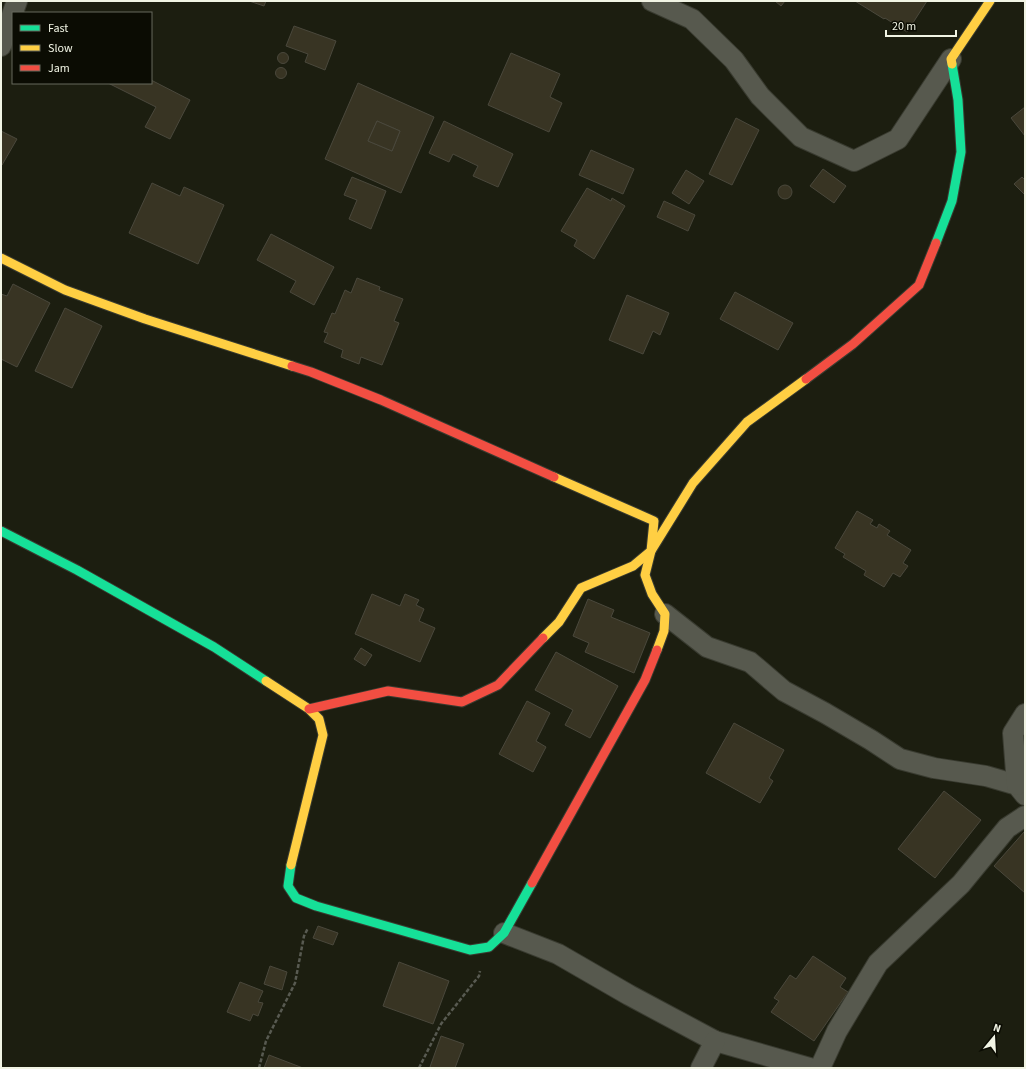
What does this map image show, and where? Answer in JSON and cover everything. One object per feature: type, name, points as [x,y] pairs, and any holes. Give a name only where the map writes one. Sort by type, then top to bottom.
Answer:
[{"type":"street","points":[[13,12],[17,1]]},
{"type":"street","points":[[652,1],[692,19],[734,60],[760,96],[801,137],[854,161],[898,139],[990,1]]},
{"type":"street","points":[[1,46],[12,15]]},
{"type":"street","points":[[309,710],[388,691],[462,702],[498,685],[559,622],[581,588],[633,566],[651,551],[693,483],[747,422],[853,344],[919,285],[952,201],[961,152],[958,100],[951,59]]},
{"type":"street","points":[[1,258],[65,290],[145,319],[310,372],[381,400],[654,521],[651,551],[645,575],[652,594],[665,614],[707,647],[750,662],[784,691],[825,713],[900,759],[934,768],[986,776],[1021,790],[1013,733],[1025,714]]},
{"type":"street","points":[[1,531],[77,570],[214,647],[309,710],[319,719],[323,735],[291,866],[288,886],[296,898],[316,906],[470,950],[489,948],[504,933],[645,680],[664,632],[665,614]]},
{"type":"street","points":[[820,1068],[837,1031],[878,963],[961,884],[1007,828],[1025,816]]},
{"type":"street","points":[[504,933],[558,954],[629,995],[715,1041],[810,1068]]},
{"type":"street","points":[[701,1068],[715,1041]]},
{"type":"path","points":[[259,1068],[266,1041],[296,983],[304,936],[316,906]]},
{"type":"path","points":[[419,1068],[441,1024],[479,976],[489,948]]},
{"type":"building","points":[[249,1],[266,1],[264,6]]},
{"type":"building","points":[[775,1],[785,1],[781,6]]},
{"type":"building","points":[[855,1],[927,1],[907,32]]},
{"type":"building","points":[[294,26],[336,41],[325,70],[305,62],[308,54],[286,46]]},
{"type":"building","points":[[283,52],[287,54],[289,58],[287,62],[283,64],[279,62],[277,58],[279,54]]},
{"type":"building","points":[[511,53],[560,74],[550,97],[562,103],[549,132],[488,105]]},
{"type":"building","points":[[279,68],[283,68],[285,69],[285,77],[279,78],[276,75],[276,71]]},
{"type":"building","points":[[152,81],[190,100],[170,139],[145,127],[156,107],[110,84],[152,84]]},
{"type":"building","points":[[358,83],[434,117],[401,193],[325,159]],"holes":[[[377,121],[400,131],[392,151],[368,141]]]},
{"type":"building","points":[[1025,107],[1025,136],[1011,118]]},
{"type":"building","points":[[736,118],[759,130],[732,185],[709,174]]},
{"type":"building","points":[[377,121],[400,131],[392,151],[368,141]]},
{"type":"building","points":[[444,121],[513,154],[498,187],[473,176],[478,166],[453,154],[449,162],[429,153]]},
{"type":"building","points":[[1,131],[17,139],[2,165],[1,165]]},
{"type":"building","points":[[591,150],[634,169],[623,194],[579,175]]},
{"type":"building","points":[[823,169],[846,186],[834,203],[810,186]]},
{"type":"building","points":[[686,170],[704,181],[689,204],[672,193]]},
{"type":"building","points":[[352,177],[386,191],[371,229],[349,219],[357,200],[344,195]]},
{"type":"building","points":[[1022,177],[1025,180],[1025,195],[1014,184]]},
{"type":"building","points":[[152,183],[180,196],[184,187],[224,205],[198,264],[129,233]]},
{"type":"building","points":[[785,185],[790,187],[792,192],[790,197],[785,199],[780,197],[778,192],[780,187]]},
{"type":"building","points":[[587,188],[611,201],[612,198],[625,206],[594,259],[574,246],[577,240],[561,231]]},
{"type":"building","points":[[664,201],[695,215],[688,231],[657,217]]},
{"type":"building","points":[[271,234],[334,267],[314,305],[290,292],[296,281],[257,260]]},
{"type":"building","points":[[357,278],[380,287],[379,290],[403,299],[394,321],[399,323],[382,365],[361,357],[359,364],[341,357],[343,350],[324,342],[328,333],[324,332],[332,313],[335,314],[345,290],[351,293]]},
{"type":"building","points":[[13,284],[50,303],[17,367],[1,359],[1,294],[7,296]]},
{"type":"building","points":[[735,292],[793,323],[778,350],[720,319]]},
{"type":"building","points":[[627,295],[669,313],[660,335],[653,331],[643,354],[609,340]]},
{"type":"building","points":[[65,308],[102,326],[72,388],[35,371]]},
{"type":"building","points":[[857,511],[873,520],[870,524],[877,528],[879,524],[890,531],[887,535],[911,550],[903,563],[908,566],[900,577],[893,573],[884,587],[864,575],[866,571],[843,557],[845,554],[835,548]]},
{"type":"building","points":[[372,594],[400,606],[405,594],[419,600],[416,605],[424,609],[419,621],[435,628],[420,662],[355,634]]},
{"type":"building","points":[[588,599],[614,610],[611,617],[650,633],[634,673],[585,652],[589,643],[573,636]]},
{"type":"building","points":[[361,648],[372,655],[365,666],[354,659]]},
{"type":"building","points":[[556,652],[618,686],[590,738],[565,725],[573,710],[535,690]]},
{"type":"building","points":[[527,701],[550,713],[536,741],[546,747],[533,772],[499,754]]},
{"type":"building","points":[[734,723],[784,750],[769,778],[773,781],[760,803],[706,773]]},
{"type":"building","points":[[944,791],[981,820],[935,878],[898,849]]},
{"type":"building","points":[[1024,832],[1025,833],[1025,893],[994,866]]},
{"type":"building","points":[[318,926],[338,933],[333,945],[313,938]]},
{"type":"building","points":[[813,956],[846,978],[840,987],[848,992],[814,1041],[771,1012],[779,1001],[774,998],[790,975],[796,979]]},
{"type":"building","points":[[399,962],[449,981],[433,1024],[383,1006]]},
{"type":"building","points":[[270,966],[287,972],[282,990],[264,984]]},
{"type":"building","points":[[240,982],[263,991],[258,1002],[263,1003],[258,1016],[253,1014],[250,1021],[227,1012]]},
{"type":"building","points":[[441,1036],[464,1044],[455,1068],[430,1067]]},
{"type":"building","points":[[269,1055],[303,1068],[264,1068]]},
{"type":"traffic: fast","points":[[936,243],[952,201],[961,152],[958,100],[952,64]]},
{"type":"traffic: fast","points":[[1,531],[77,570],[214,647],[266,681]]},
{"type":"traffic: fast","points":[[291,865],[288,886],[296,898],[316,906],[470,950],[489,947],[504,933],[532,883]]},
{"type":"traffic: slow","points":[[952,64],[951,59],[990,1]]},
{"type":"traffic: slow","points":[[1,258],[65,290],[145,319],[292,366]]},
{"type":"traffic: slow","points":[[657,650],[664,631],[665,614],[652,594],[645,575],[651,551],[693,483],[747,422],[806,379]]},
{"type":"traffic: slow","points":[[543,638],[559,622],[581,588],[633,566],[651,551],[654,521],[554,477]]},
{"type":"traffic: slow","points":[[266,681],[309,709],[319,719],[323,735],[291,865]]},
{"type":"traffic: jam","points":[[806,379],[853,344],[919,285],[936,243]]},
{"type":"traffic: jam","points":[[292,366],[381,400],[554,477]]},
{"type":"traffic: jam","points":[[309,709],[388,691],[462,702],[498,685],[543,638]]},
{"type":"traffic: jam","points":[[532,883],[645,680],[657,650]]}]
